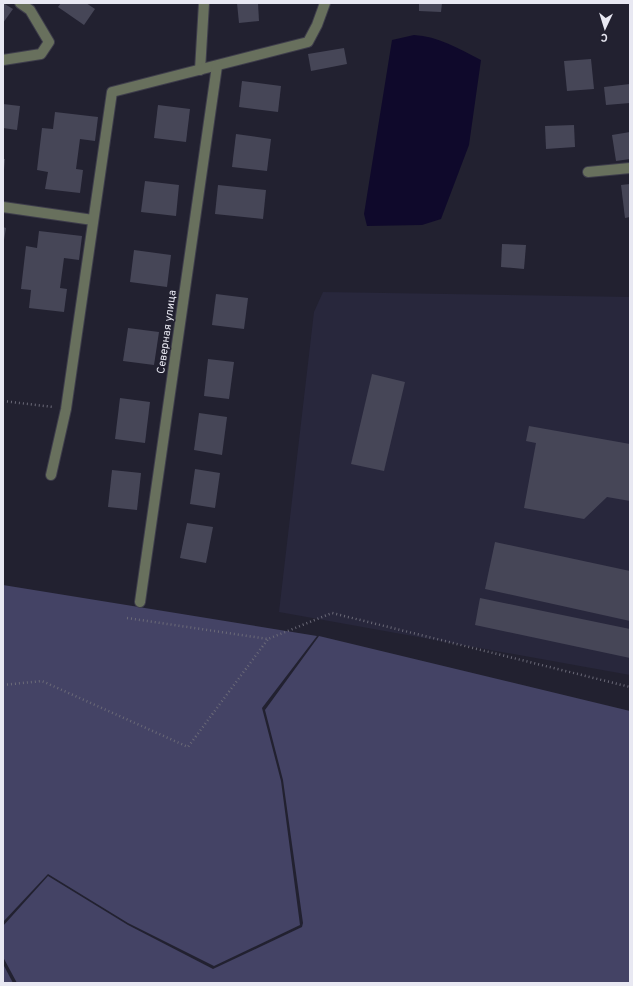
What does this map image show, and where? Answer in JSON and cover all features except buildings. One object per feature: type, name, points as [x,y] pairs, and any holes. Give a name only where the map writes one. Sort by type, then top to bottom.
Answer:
[{"type":"street","points":[[3,60],[41,54],[49,42],[30,10],[20,3]]},
{"type":"street","points":[[200,70],[204,3]]},
{"type":"street","points":[[51,475],[66,408],[112,92],[308,42],[317,25],[324,3]]},
{"type":"street","name":"Северная улица","points":[[140,602],[216,66]]},
{"type":"street","points":[[588,172],[630,168]]},
{"type":"street","points":[[3,207],[93,220]]},
{"type":"path","points":[[3,401],[66,408]]},
{"type":"path","points":[[127,618],[268,639],[332,613],[630,687]]},
{"type":"path","points":[[3,686],[42,681],[188,747],[268,639]]},
{"type":"shaded area","points":[[414,35],[440,40],[481,60],[469,145],[441,219],[422,225],[367,226],[364,214],[392,40]]},
{"type":"shaded area","points":[[323,292],[630,297],[630,675],[279,612],[314,312]]},
{"type":"shaded area","points":[[3,585],[317,636],[262,708],[281,781],[300,925],[214,966],[128,923],[48,874],[3,922]]},
{"type":"shaded area","points":[[319,636],[630,711],[630,983],[17,983],[3,957],[3,926],[48,876],[128,925],[213,969],[302,927],[303,923],[283,780],[265,710]]},
{"type":"shaded area","points":[[3,964],[13,983],[3,983]]}]
